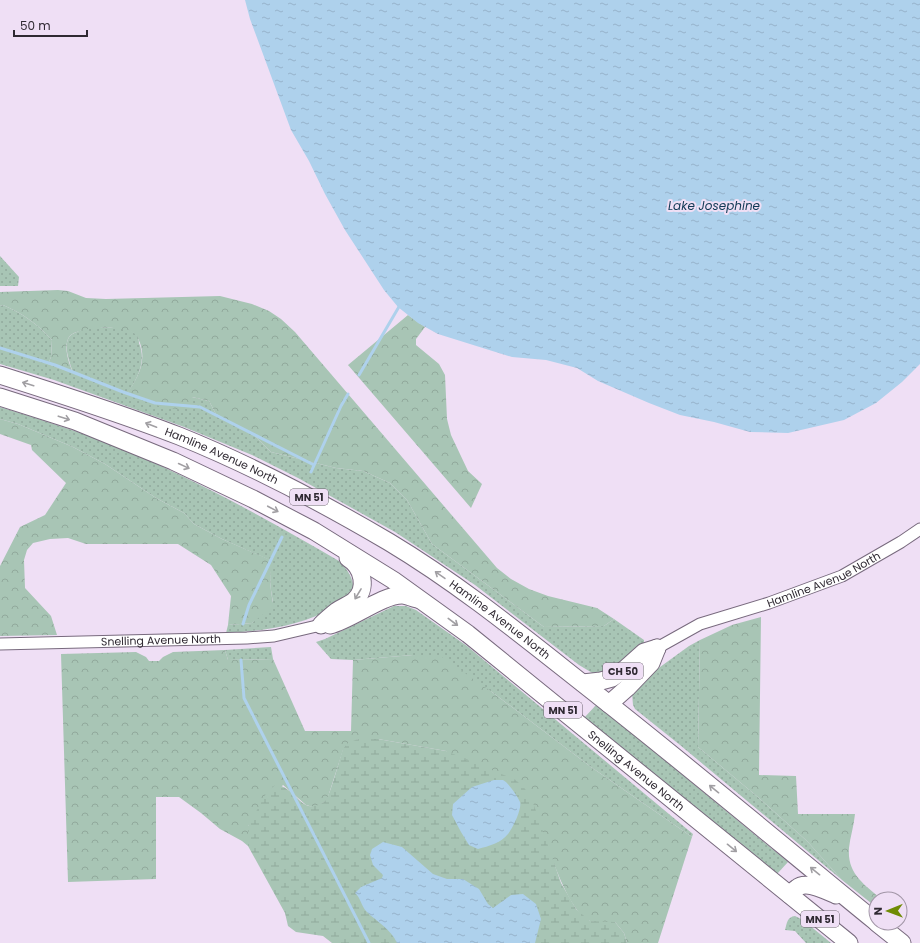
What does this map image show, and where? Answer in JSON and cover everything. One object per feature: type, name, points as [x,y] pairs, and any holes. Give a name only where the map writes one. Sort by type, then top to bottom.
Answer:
[{"type":"highway","name":"Hamline Avenue North","points":[[0,375],[71,397],[181,437],[282,483],[322,504],[390,542],[427,566],[507,623],[583,683]]},
{"type":"highway","name":"MN 51","points":[[0,397],[75,421],[173,460],[246,495],[293,520],[357,558],[393,580],[421,600]]},
{"type":"highway","points":[[293,520],[353,561],[362,574],[362,588],[354,600],[337,611],[321,625]]},
{"type":"highway","points":[[321,625],[331,625],[340,622],[385,599],[402,595],[421,600]]},
{"type":"highway","name":"Snelling Avenue North","points":[[421,600],[492,652],[849,943]]},
{"type":"highway","name":"CH 50","points":[[583,683],[601,682],[612,678],[625,669],[644,652],[657,648]]},
{"type":"highway","name":"CH 50","points":[[609,704],[651,663],[657,648]]},
{"type":"highway","name":"MN 51","points":[[583,683],[868,915]]},
{"type":"highway","points":[[790,895],[798,887],[805,885],[821,888],[856,905]]},
{"type":"highway","name":"MN 51","points":[[888,931],[902,943]]},
{"type":"street","name":"Hamline Avenue North","points":[[657,648],[700,624],[769,603],[842,576],[901,542],[920,529]]},
{"type":"street","name":"Snelling Avenue North","points":[[0,644],[247,638],[274,636],[321,625]]},
{"type":"green space","points":[[0,256],[19,277],[18,286],[0,286]]},
{"type":"green space","points":[[68,291],[86,298],[106,299],[220,296],[252,304],[269,311],[281,319],[295,332],[497,568],[511,579],[529,589],[548,596],[597,608],[614,619],[604,626],[544,627],[432,544],[407,500],[390,483],[363,471],[336,468],[271,452],[255,436],[216,414],[209,401],[192,397],[184,410],[162,407],[126,395],[134,383],[142,364],[142,350],[140,343],[136,335],[131,331],[113,328],[81,330],[74,333],[67,341],[67,355],[73,373],[48,364],[51,357],[52,340],[24,316],[11,308],[3,305],[0,306],[0,292]]},
{"type":"green space","points":[[3,305],[30,320],[52,340],[51,357],[48,364],[73,373],[67,350],[67,341],[70,336],[78,331],[88,328],[129,329],[137,336],[142,357],[140,370],[127,394],[192,397],[209,401],[216,414],[255,436],[271,452],[336,468],[363,471],[390,483],[407,500],[432,544],[544,627],[604,626],[614,619],[644,640],[644,643],[612,670],[594,674],[579,665],[475,585],[395,532],[298,478],[252,455],[184,427],[54,380],[0,364],[0,306]]},
{"type":"green space","points":[[408,315],[425,327],[416,339],[416,345],[439,364],[445,375],[447,419],[451,435],[468,471],[482,484],[471,508],[348,365]]},
{"type":"green space","points":[[0,407],[73,430],[115,446],[201,485],[339,561],[350,575],[353,582],[354,591],[335,607],[309,619],[268,629],[226,633],[228,625],[252,623],[273,602],[270,582],[272,561],[222,539],[194,524],[184,513],[156,498],[105,464],[73,447],[18,424],[0,419]]},
{"type":"green space","points":[[0,419],[18,424],[73,447],[105,464],[156,498],[184,513],[194,524],[222,539],[273,561],[270,582],[273,603],[270,609],[252,623],[228,625],[231,596],[211,565],[178,544],[86,544],[68,538],[50,539],[33,543],[27,550],[24,560],[25,588],[51,616],[57,635],[0,636],[0,566],[20,527],[45,515],[66,483],[32,450],[31,445],[0,434]]},
{"type":"green space","points":[[394,606],[406,606],[416,610],[467,646],[693,834],[692,837],[591,767],[492,692],[413,655],[353,660],[331,659],[316,642]]},
{"type":"green space","points":[[761,617],[759,775],[796,776],[798,814],[855,814],[850,840],[849,857],[854,872],[858,878],[872,891],[868,891],[868,901],[842,880],[807,841],[759,798],[698,747],[700,640],[732,625]]},
{"type":"green space","points":[[700,640],[698,747],[759,798],[807,841],[842,880],[635,709],[633,705],[632,693],[649,675],[689,646]]},
{"type":"green space","points":[[271,647],[273,659],[228,660],[225,650]]},
{"type":"green space","points":[[225,650],[228,660],[273,659],[305,731],[351,731],[353,660],[413,655],[442,657],[492,692],[591,767],[692,837],[658,943],[627,943],[624,933],[615,922],[593,922],[578,912],[568,896],[554,864],[446,751],[378,739],[358,739],[343,750],[327,800],[318,806],[313,807],[306,805],[283,785],[248,826],[248,846],[220,829],[179,797],[156,797],[156,879],[68,882],[61,654],[136,652],[146,657],[149,661],[159,661],[163,657],[173,652]]},
{"type":"green space","points":[[597,704],[788,862],[777,874],[584,718]]},
{"type":"green space","points":[[358,739],[378,739],[446,751],[516,780],[530,794],[561,883],[576,909],[590,921],[615,922],[624,933],[627,943],[332,943],[323,936],[296,932],[288,926],[285,913],[248,846],[248,826],[267,792],[275,785],[280,786],[292,793],[308,806],[316,806],[324,802],[330,791],[343,749],[348,743]]},
{"type":"green space","points":[[795,916],[803,920],[831,943],[806,943],[795,931],[785,930],[789,919]]},
{"type":"water","name":"Lake Josephine","points":[[245,0],[920,0],[920,364],[902,382],[876,403],[844,420],[788,433],[750,432],[714,422],[680,415],[598,381],[577,368],[546,360],[512,357],[438,334],[418,323],[398,307],[384,290],[345,230],[291,130],[250,19]]},
{"type":"water","points":[[494,780],[503,780],[507,784],[515,793],[520,802],[520,809],[508,834],[502,840],[478,849],[469,845],[461,832],[452,815],[453,804],[472,787]]},
{"type":"water","points":[[383,842],[402,847],[433,874],[447,879],[463,879],[479,889],[488,904],[493,908],[511,895],[523,894],[536,904],[541,919],[535,943],[397,943],[388,930],[365,910],[359,897],[355,893],[361,887],[382,878],[383,875],[373,865],[370,855],[372,849]]},
{"type":"waterway","points":[[359,375],[400,305]]},
{"type":"waterway","points":[[0,348],[55,365],[155,403],[200,407],[314,465]]},
{"type":"waterway","points":[[311,472],[348,394]]},
{"type":"waterway","points":[[243,624],[249,605],[282,537]]},
{"type":"waterway","points":[[241,660],[244,698],[369,943]]}]
